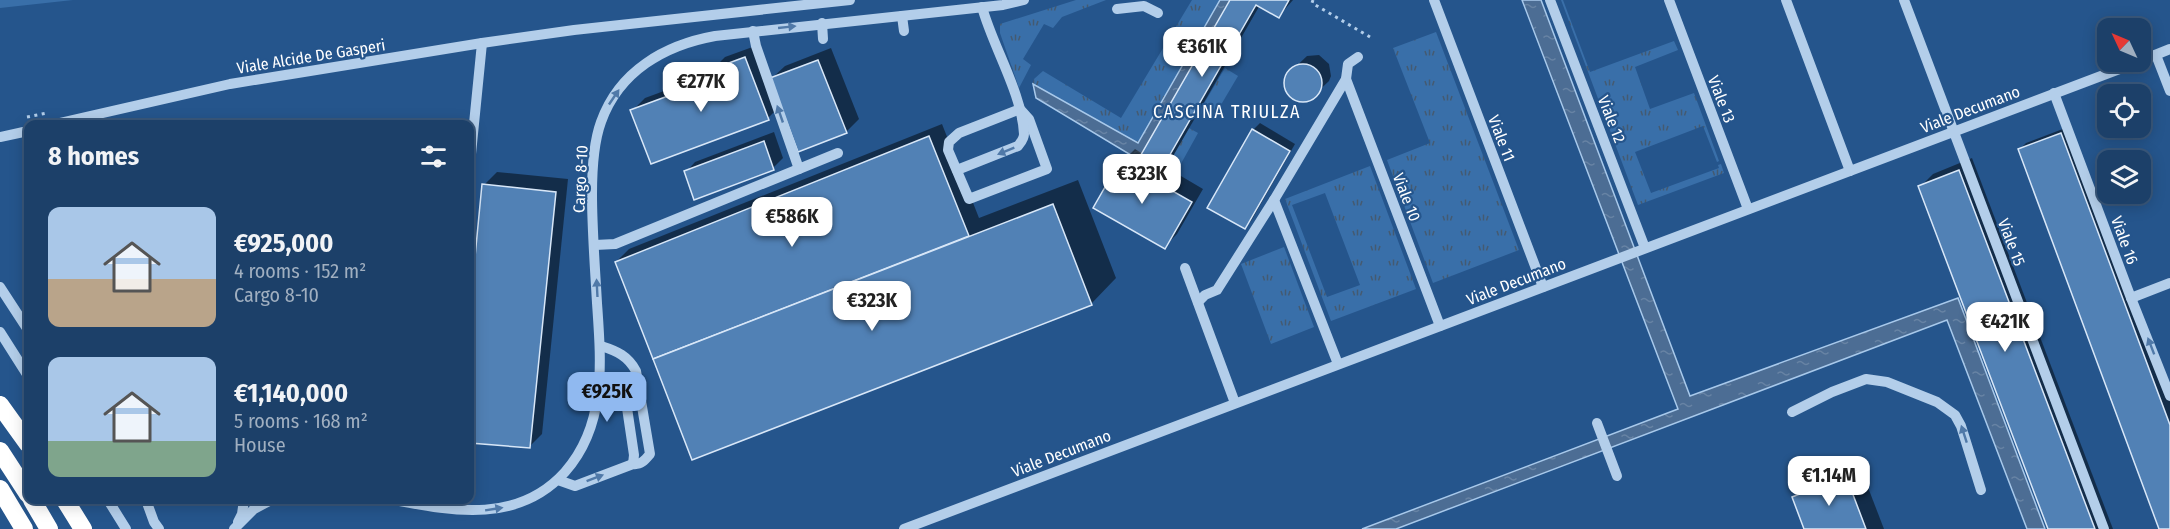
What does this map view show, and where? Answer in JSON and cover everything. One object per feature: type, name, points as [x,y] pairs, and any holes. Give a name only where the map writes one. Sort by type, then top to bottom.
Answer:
[{"type":"highway","points":[[0,405],[24,438]]},
{"type":"highway","points":[[0,451],[24,488]]},
{"type":"highway","points":[[0,489],[24,529]]},
{"type":"highway","points":[[34,504],[49,529]]},
{"type":"highway","points":[[67,504],[82,529]]},
{"type":"street","name":"Viale Alcide De Gasperi","points":[[72,120],[230,84],[482,43],[574,30],[850,0]]},
{"type":"street","name":"Cargo 8-10","points":[[416,504],[478,511],[516,504],[534,497],[558,480],[578,455],[588,435],[598,399],[601,346],[592,215],[592,169],[600,123],[610,102],[633,74],[651,58],[697,39],[822,23],[982,7],[1024,0]]},
{"type":"street","name":"Viale 11","points":[[1434,0],[1543,287]]},
{"type":"street","name":"Viale 12","points":[[1550,0],[1645,248]]},
{"type":"street","name":"Viale 13","points":[[1669,0],[1748,209]]},
{"type":"street","points":[[1786,0],[1850,171]]},
{"type":"street","name":"Viale 15","points":[[1904,0],[2104,529]]},
{"type":"street","points":[[1117,9],[1144,6],[1158,13]]},
{"type":"street","points":[[957,170],[1018,146],[1024,135],[1020,109],[982,7]]},
{"type":"street","points":[[902,16],[904,31]]},
{"type":"street","points":[[822,23],[824,39]]},
{"type":"street","points":[[753,31],[756,46],[799,169]]},
{"type":"street","points":[[474,124],[482,43]]},
{"type":"street","name":"Viale Decumano","points":[[2151,57],[2170,50]]},
{"type":"street","points":[[2156,55],[2170,91]]},
{"type":"street","points":[[1198,303],[1205,295],[1217,290],[1346,79],[1348,64],[1358,57]]},
{"type":"street","name":"Viale Decumano","points":[[904,529],[2110,72]]},
{"type":"street","name":"Viale 10","points":[[1346,79],[1440,326]]},
{"type":"street","name":"Viale 16","points":[[2054,93],[2170,396]]},
{"type":"street","points":[[1020,109],[1029,119],[1047,169],[969,199],[948,147],[953,137],[1020,109]]},
{"type":"street","points":[[0,138],[24,132]]},
{"type":"street","points":[[0,144],[15,134]]},
{"type":"street","points":[[595,244],[615,244],[838,153]]},
{"type":"street","points":[[1274,200],[1338,364]]},
{"type":"street","points":[[1185,268],[1235,403]]},
{"type":"street","points":[[2131,298],[2170,283]]},
{"type":"street","points":[[0,286],[24,324]]},
{"type":"street","points":[[0,332],[24,367]]},
{"type":"street","points":[[558,480],[575,486],[638,464],[646,460],[650,454],[636,371],[632,362],[623,355],[601,346]]},
{"type":"street","points":[[633,464],[634,455],[627,401],[636,371]]},
{"type":"street","points":[[1792,412],[1832,392],[1866,379],[1887,382],[1937,402],[1954,415],[1961,426],[1981,490]]},
{"type":"street","points":[[1597,423],[1617,476]]},
{"type":"street","points":[[110,504],[126,529]]},
{"type":"street","points":[[149,504],[154,522],[159,529]]},
{"type":"street","points":[[235,529],[242,514],[243,504]]},
{"type":"street","points":[[235,529],[254,509],[263,504]]},
{"type":"path","points":[[1313,0],[1311,3],[1370,37]]},
{"type":"green space","points":[[0,0],[73,0],[0,8]]},
{"type":"green space","points":[[1076,0],[1106,0],[1062,17],[1053,28],[1044,24],[1023,59],[1031,65],[1019,88],[1000,33],[1000,24]]},
{"type":"green space","points":[[1192,0],[1220,0],[1138,144],[1033,84],[1034,79],[1043,71],[1121,118]]},
{"type":"green space","points":[[1561,0],[1563,0],[1590,72],[1674,41],[1678,50],[1635,67],[1650,109],[1694,93],[1719,161],[1717,162],[1703,126],[1635,152],[1651,193],[1719,168],[1718,165],[1721,164],[1724,173],[1638,205]]},
{"type":"green space","points":[[1436,32],[1519,250],[1433,283],[1387,160],[1430,143],[1393,48]]},
{"type":"green space","points":[[1225,68],[1238,76],[1212,120],[1199,112]]},
{"type":"green space","points":[[1189,128],[1198,133],[1173,178],[1163,173]]},
{"type":"green space","points":[[1370,166],[1416,289],[1331,321],[1285,199]],"holes":[[[1325,193],[1360,285],[1327,297],[1292,205]]]},
{"type":"green space","points":[[1284,247],[1314,327],[1271,344],[1241,264]]},
{"type":"water","points":[[1220,0],[1231,0],[1139,160],[1036,98],[1033,84],[1138,143]]},
{"type":"water","points":[[1522,0],[1541,0],[1690,396],[1958,298],[2045,529],[2027,529],[1947,320],[1396,529],[1362,529],[1678,409]]},
{"type":"building","points":[[1230,0],[1289,0],[1279,18],[1256,5],[1160,172],[1138,160]]},
{"type":"building","points":[[745,57],[769,120],[651,164],[630,110],[714,79],[710,70]]},
{"type":"building","points":[[818,60],[847,133],[798,152],[770,78]]},
{"type":"building","points":[[1303,64],[1317,69],[1322,83],[1317,97],[1303,102],[1289,97],[1284,83],[1289,69]]},
{"type":"building","points":[[1252,129],[1290,151],[1245,229],[1207,208]]},
{"type":"building","points":[[2061,133],[2170,425],[2170,529],[2159,529],[2018,149]]},
{"type":"building","points":[[929,136],[969,236],[653,359],[615,262]]},
{"type":"building","points":[[764,141],[774,170],[694,200],[684,171]]},
{"type":"building","points":[[1120,161],[1192,202],[1165,249],[1093,208]]},
{"type":"building","points":[[1959,170],[2095,529],[2048,529],[1918,186]]},
{"type":"building","points":[[482,184],[556,192],[530,448],[474,443],[474,267]]},
{"type":"building","points":[[1053,204],[1092,305],[692,460],[653,359]]},
{"type":"building","points":[[1846,476],[1866,529],[1804,529],[1792,497]]},
{"type":"district","name":"CASCINA TRIULZA","points":[[1227,112]]}]
